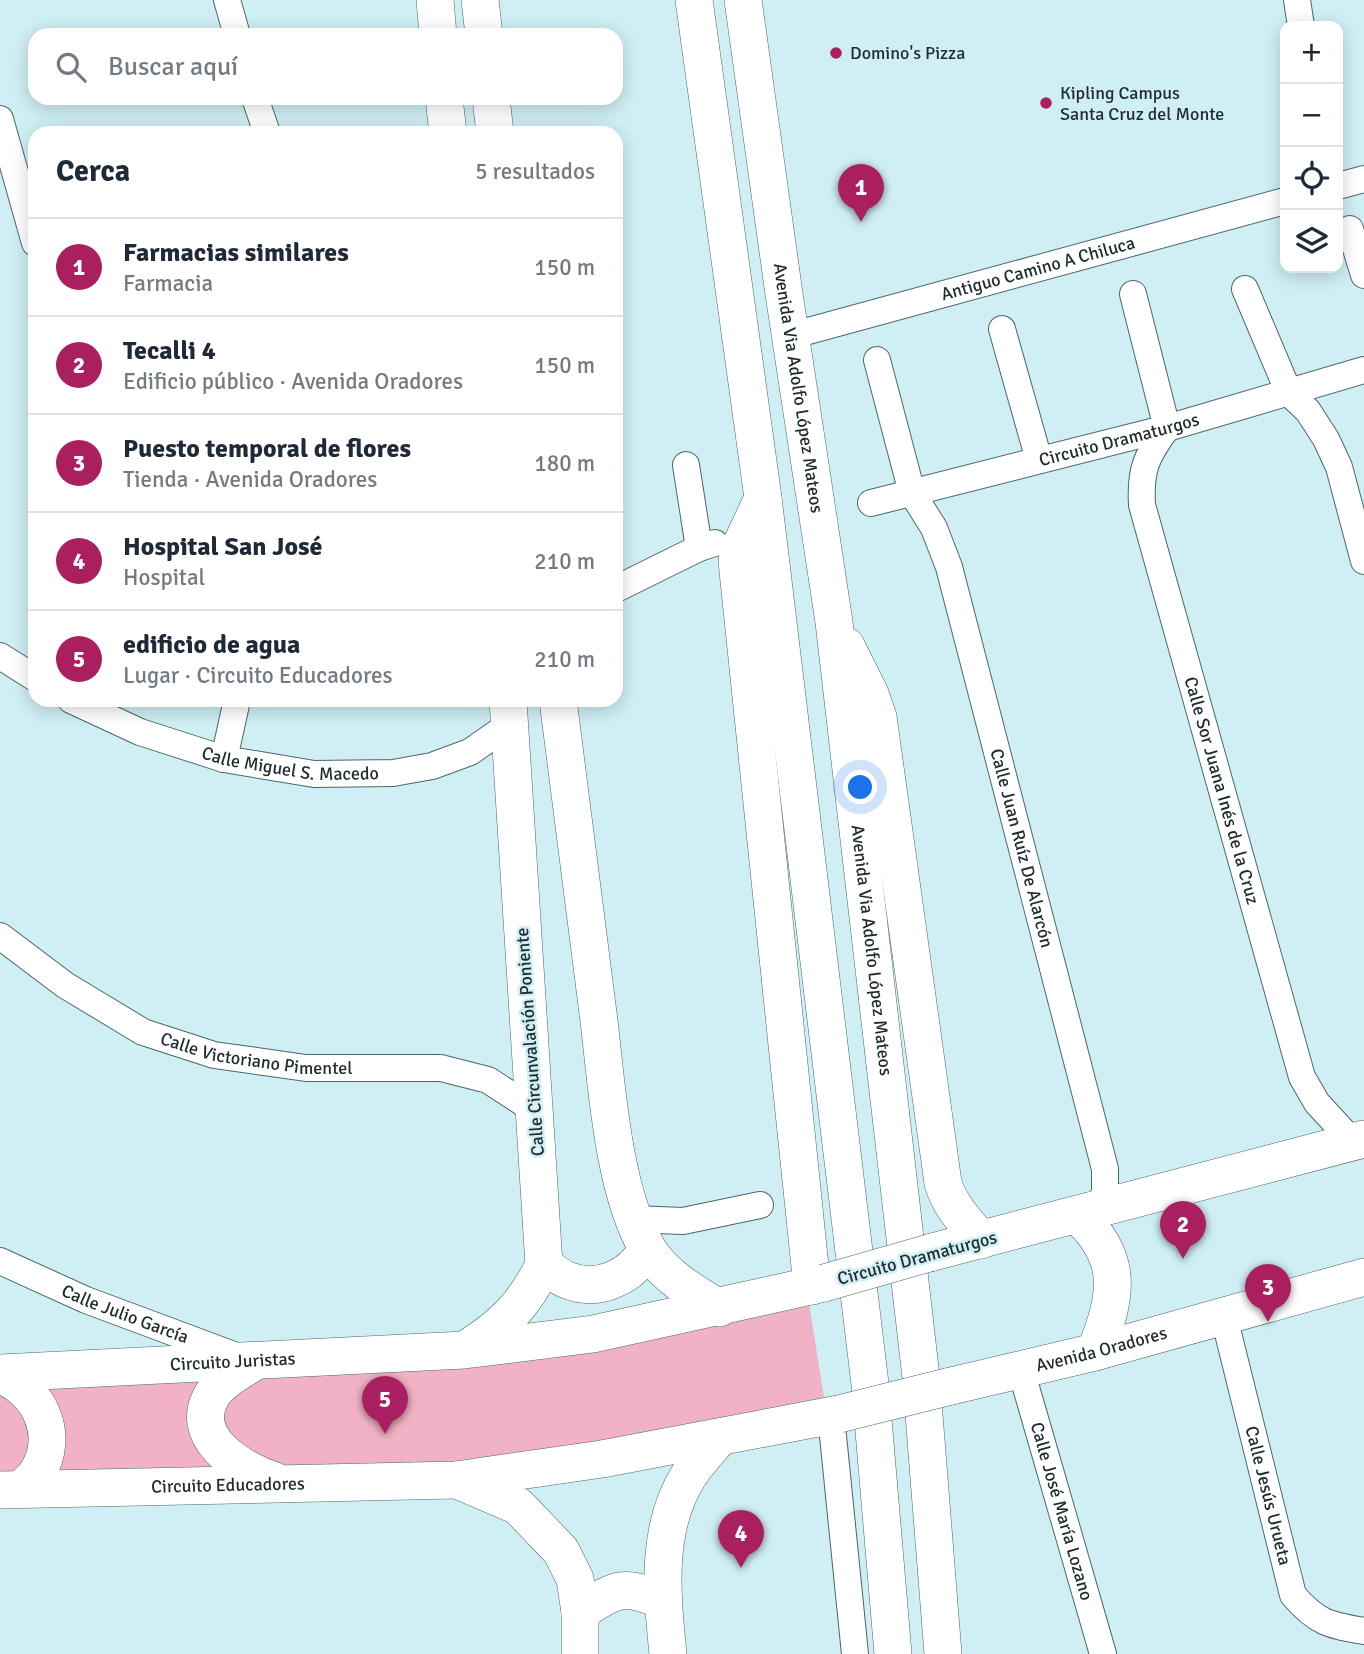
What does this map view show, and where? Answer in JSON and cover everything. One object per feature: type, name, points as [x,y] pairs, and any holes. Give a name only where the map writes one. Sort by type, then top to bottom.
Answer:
[{"type":"main road","points":[[435,0],[437,28]]},
{"type":"main road","points":[[480,0],[483,28]]},
{"type":"main road","points":[[694,0],[763,498],[870,1384],[893,1654]]},
{"type":"main road","name":"Avenida Via Adolfo López Mateos","points":[[743,0],[790,336],[834,622],[921,1377],[943,1654]]},
{"type":"main road","points":[[445,105],[447,126]]},
{"type":"main road","points":[[492,105],[494,126]]},
{"type":"main road","points":[[763,498],[742,543],[737,561],[818,1284]]},
{"type":"main road","points":[[834,622],[870,694],[878,717],[943,1183],[947,1198],[956,1212],[981,1240]]},
{"type":"main road","points":[[559,707],[617,1155],[640,1234],[665,1271],[719,1308]]},
{"type":"main road","name":"Calle Circunvalación Poniente","points":[[509,712],[544,1265]]},
{"type":"main road","name":"Circuito Dramaturgos","points":[[464,1350],[593,1334],[719,1308],[1358,1141]]},
{"type":"main road","points":[[1089,1212],[1107,1254],[1114,1282],[1107,1320],[1095,1352]]},
{"type":"main road","points":[[464,1350],[494,1331],[513,1313],[531,1292],[544,1265],[567,1280],[603,1284],[633,1269],[640,1234]]},
{"type":"main road","name":"Avenida Oradores","points":[[835,1415],[1095,1352],[1364,1276]]},
{"type":"main road","name":"Circuito Juristas","points":[[0,1374],[464,1350]]},
{"type":"main road","points":[[254,1362],[226,1380],[215,1391],[208,1404],[205,1419],[219,1449],[237,1465],[254,1475],[285,1485]]},
{"type":"main road","points":[[0,1374],[14,1380],[30,1393],[41,1409],[46,1429],[46,1451],[37,1472],[11,1490]]},
{"type":"main road","name":"Circuito Educadores","points":[[11,1490],[456,1480],[602,1460],[835,1415]]},
{"type":"main road","points":[[668,1654],[663,1601],[664,1554],[670,1513],[689,1475],[720,1437]]},
{"type":"main road","name":"Circuito Educadores","points":[[456,1480],[518,1506],[561,1551],[575,1579],[580,1612],[580,1654]]},
{"type":"main road","points":[[580,1612],[604,1597],[622,1591],[638,1590],[663,1601]]},
{"type":"street","points":[[228,0],[235,28]]},
{"type":"street","points":[[1297,0],[1300,21]]},
{"type":"street","points":[[257,105],[265,126]]},
{"type":"street","points":[[0,119],[28,218]]},
{"type":"street","points":[[1343,185],[1364,179]]},
{"type":"street","name":"Antiguo Camino A Chiluca","points":[[790,336],[1280,202]]},
{"type":"street","points":[[1350,229],[1364,275]]},
{"type":"street","points":[[1245,289],[1289,393],[1308,411],[1326,439],[1339,467],[1364,561]]},
{"type":"street","points":[[1133,294],[1167,428]]},
{"type":"street","points":[[1002,329],[1039,460]]},
{"type":"street","name":"Calle Juan Ruíz De Alarcón","points":[[877,360],[912,493],[934,528],[949,567],[1105,1169],[1105,1189],[1089,1212]]},
{"type":"street","name":"Circuito Dramaturgos","points":[[872,503],[1167,428],[1364,370]]},
{"type":"street","name":"Calle Sor Juana Inés de la Cruz","points":[[1167,428],[1148,453],[1140,480],[1142,505],[1302,1077],[1317,1103],[1358,1141]]},
{"type":"street","points":[[623,586],[707,546],[686,465]]},
{"type":"street","points":[[0,656],[28,674]]},
{"type":"street","name":"Calle Miguel S. Macedo","points":[[86,707],[140,732],[224,759],[314,774],[393,773],[432,766],[470,752],[509,712]]},
{"type":"street","points":[[224,759],[235,707]]},
{"type":"street","name":"Calle Victoriano Pimentel","points":[[0,936],[65,985],[143,1032],[214,1055],[306,1068],[441,1068],[488,1080],[534,1110]]},
{"type":"street","points":[[640,1234],[683,1220],[760,1205]]},
{"type":"street","name":"Calle Julio García","points":[[0,1261],[86,1300],[254,1362]]},
{"type":"street","name":"Calle Jesús Urueta","points":[[1224,1317],[1293,1595],[1309,1614],[1333,1626],[1364,1631]]},
{"type":"street","name":"Calle José María Lozano","points":[[1020,1370],[1102,1654]]},
{"type":"street","points":[[835,1415],[855,1654]]},
{"type":"shaded area","points":[[807,1291],[827,1416],[602,1459],[0,1493],[0,1383],[125,1378]]},
{"type":"place","name":"Domino's Pizza","points":[[836,53]]},
{"type":"place","name":"Kipling Campus Santa Cruz del Monte","points":[[1046,103]]},
{"type":"place","name":"Farmacias similares","points":[[861,222]]},
{"type":"place","name":"Tecalli 4","points":[[1183,1259]]},
{"type":"place","name":"Puesto temporal de flores","points":[[1268,1322]]},
{"type":"place","name":"edificio de agua","points":[[385,1434]]},
{"type":"place","name":"Hospital San José","points":[[741,1568]]}]
